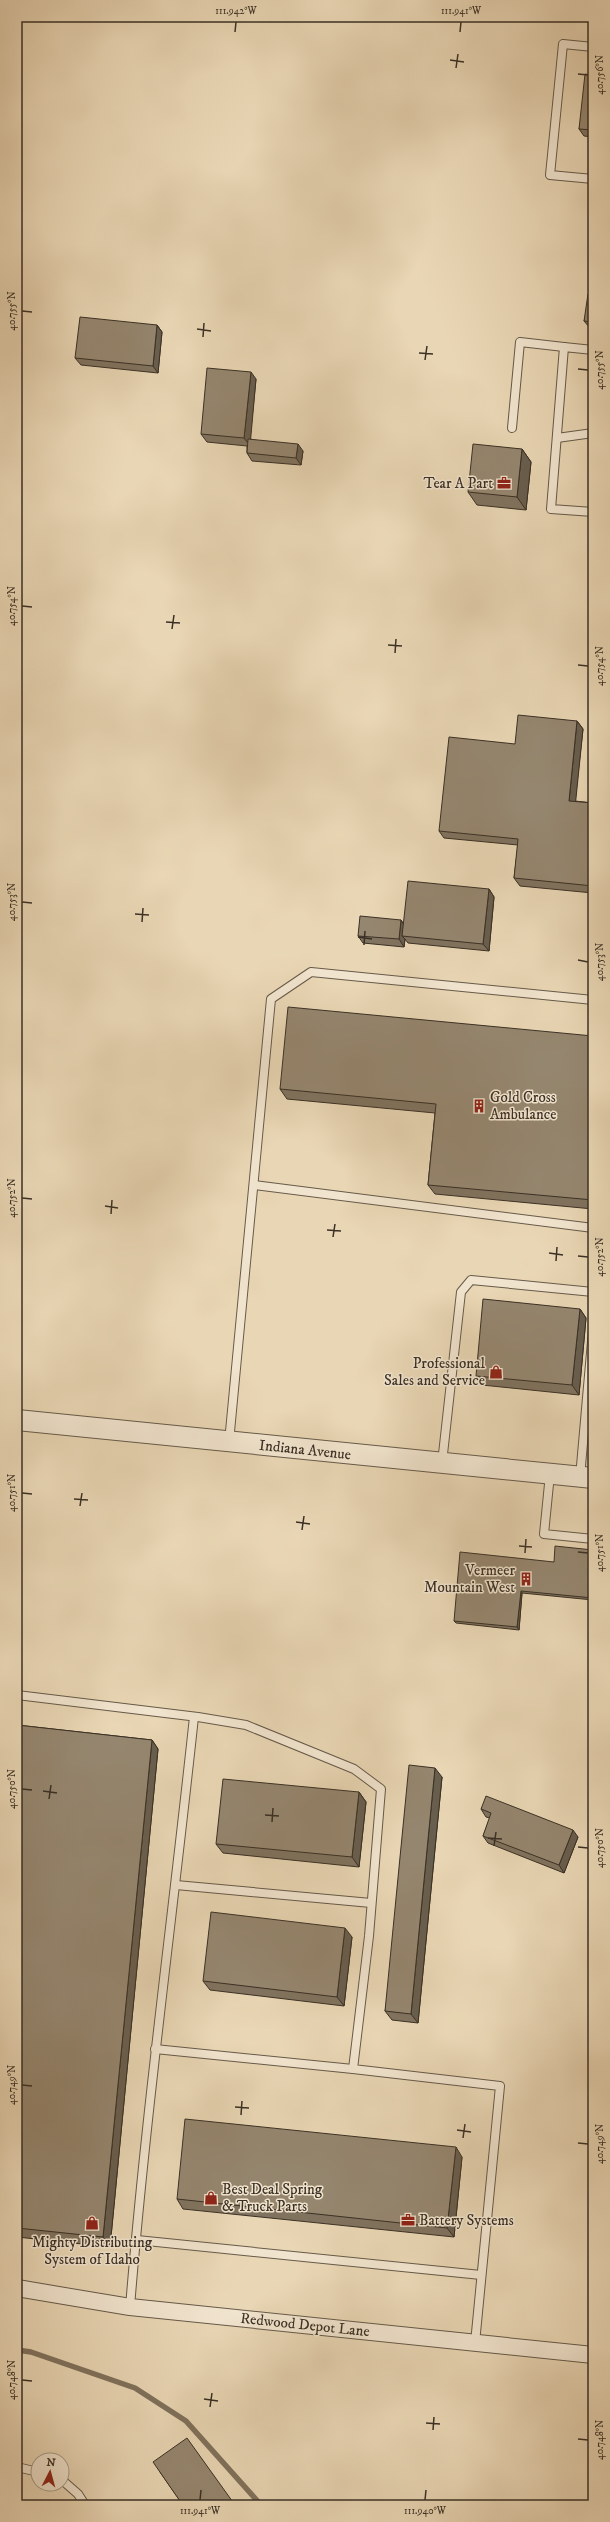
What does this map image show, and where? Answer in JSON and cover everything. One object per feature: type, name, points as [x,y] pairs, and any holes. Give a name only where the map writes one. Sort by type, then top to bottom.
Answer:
[{"type":"street","name":"Indiana Avenue","points":[[17,1420],[229,1443],[586,1478]]},
{"type":"street","name":"Redwood Depot Lane","points":[[17,2288],[130,2307],[593,2355]]},
{"type":"lane","points":[[593,47],[563,44],[550,175],[593,179]]},
{"type":"lane","points":[[512,428],[520,342],[593,350]]},
{"type":"lane","points":[[564,347],[551,509],[593,512]]},
{"type":"lane","points":[[557,438],[593,433]]},
{"type":"lane","points":[[229,1443],[271,999],[311,972],[593,1000]]},
{"type":"lane","points":[[254,1185],[593,1228]]},
{"type":"lane","points":[[442,1464],[460,1292],[470,1280],[593,1292]]},
{"type":"lane","points":[[586,1478],[593,1330]]},
{"type":"lane","points":[[550,1474],[544,1534],[593,1539]]},
{"type":"lane","points":[[17,1695],[246,1725],[354,1769],[382,1790],[353,2069]]},
{"type":"lane","points":[[130,2307],[155,2049],[176,1885],[194,1717]]},
{"type":"lane","points":[[176,1885],[371,1903]]},
{"type":"lane","points":[[155,2049],[353,2069],[500,2086],[475,2343]]},
{"type":"lane","points":[[137,2240],[481,2275]]},
{"type":"lane","points":[[17,2467],[30,2470]]},
{"type":"lane","points":[[70,2487],[78,2494],[85,2505]]},
{"type":"building","points":[[585,74],[593,75],[593,130],[579,129]]},
{"type":"building","points":[[588,294],[593,294],[593,322],[584,321]]},
{"type":"building","points":[[80,317],[157,325],[153,366],[75,358]]},
{"type":"building","points":[[207,368],[251,372],[244,438],[201,434]]},
{"type":"building","points":[[248,439],[298,444],[296,458],[247,453]]},
{"type":"building","points":[[473,444],[522,449],[517,497],[468,492]]},
{"type":"building","points":[[518,715],[577,721],[569,801],[593,803],[593,886],[514,878],[518,839],[439,831],[449,737],[515,744]]},
{"type":"building","points":[[408,881],[489,889],[483,944],[402,936]]},
{"type":"building","points":[[360,916],[401,920],[399,939],[358,936]]},
{"type":"building","name":"Gold Cross Ambulance","points":[[288,1007],[593,1036],[593,1200],[428,1185],[436,1104],[280,1089]]},
{"type":"building","points":[[483,1299],[580,1309],[572,1385],[476,1376]]},
{"type":"building","name":"Vermeer Mountain West","points":[[555,1546],[593,1550],[593,1598],[521,1591],[517,1627],[454,1621],[460,1552],[554,1562]]},
{"type":"building","points":[[17,1725],[152,1740],[103,2237],[17,2228]]},
{"type":"building","points":[[409,1765],[435,1768],[411,2014],[385,2011]]},
{"type":"building","points":[[223,1779],[359,1792],[352,1857],[216,1844]]},
{"type":"building","points":[[486,1796],[573,1830],[559,1865],[483,1836],[491,1813],[481,1809]]},
{"type":"building","points":[[211,1912],[345,1928],[337,1997],[203,1981]]},
{"type":"building","points":[[185,2119],[456,2147],[447,2228],[177,2199]]},
{"type":"building","points":[[187,2438],[235,2505],[192,2505],[188,2500],[182,2504],[153,2462]]},
{"type":"waterway","points":[[17,2350],[31,2352],[135,2388],[186,2421],[261,2505]]},
{"type":"place","name":"Tear A Part","points":[[504,483]]},
{"type":"place","name":"Gold Cross Ambulance","points":[[479,1106]]},
{"type":"place","name":"Professional Sales and Service","points":[[496,1372]]},
{"type":"place","name":"Vermeer Mountain West","points":[[526,1579]]},
{"type":"place","name":"Best Deal Spring & Truck Parts","points":[[211,2198]]},
{"type":"place","name":"Battery Systems","points":[[408,2220]]},
{"type":"place","name":"Mighty Distributing System of Idaho","points":[[92,2223]]}]
